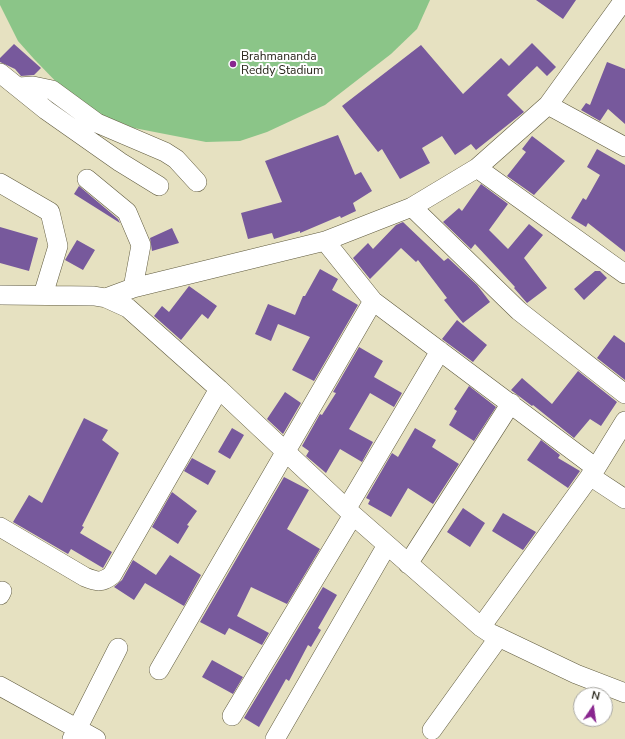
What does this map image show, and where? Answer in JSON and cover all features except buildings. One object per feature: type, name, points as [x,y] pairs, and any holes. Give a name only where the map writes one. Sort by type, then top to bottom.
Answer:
[{"type":"street","points":[[106,298],[133,288],[325,241],[412,207],[477,168],[548,105],[624,0]]},
{"type":"street","points":[[0,73],[64,123],[120,162],[160,186]]},
{"type":"street","points":[[19,87],[33,86],[52,90],[96,122],[165,152],[176,159],[197,182]]},
{"type":"street","points":[[548,105],[625,147]]},
{"type":"street","points":[[477,168],[625,274]]},
{"type":"street","points":[[87,179],[128,212],[141,245],[133,288]]},
{"type":"street","points":[[0,183],[50,212],[58,246],[43,294]]},
{"type":"street","points":[[412,207],[519,311],[625,394]]},
{"type":"street","points":[[325,241],[373,301],[511,403],[625,499]]},
{"type":"street","points":[[0,295],[43,294],[106,298],[128,308],[219,389],[350,512],[481,627],[576,674],[625,693]]},
{"type":"street","points":[[159,670],[373,301]]},
{"type":"street","points":[[232,716],[350,512],[440,351]]},
{"type":"street","points":[[0,527],[85,577],[98,582],[105,580],[112,575],[219,389]]},
{"type":"street","points":[[408,564],[511,403]]},
{"type":"street","points":[[481,627],[593,472],[625,421]]},
{"type":"street","points":[[275,739],[387,545]]},
{"type":"street","points":[[432,730],[499,637]]},
{"type":"street","points":[[75,734],[118,648]]},
{"type":"street","points":[[0,686],[75,734],[96,739]]},
{"type":"green space","name":"Brahmananda Reddy Stadium","points":[[0,0],[430,0],[417,29],[391,54],[325,105],[267,132],[240,141],[206,142],[134,128],[100,114],[65,91],[18,41],[0,5]]},
{"type":"place","name":"Brahmananda Reddy Stadium","points":[[233,64]]}]
